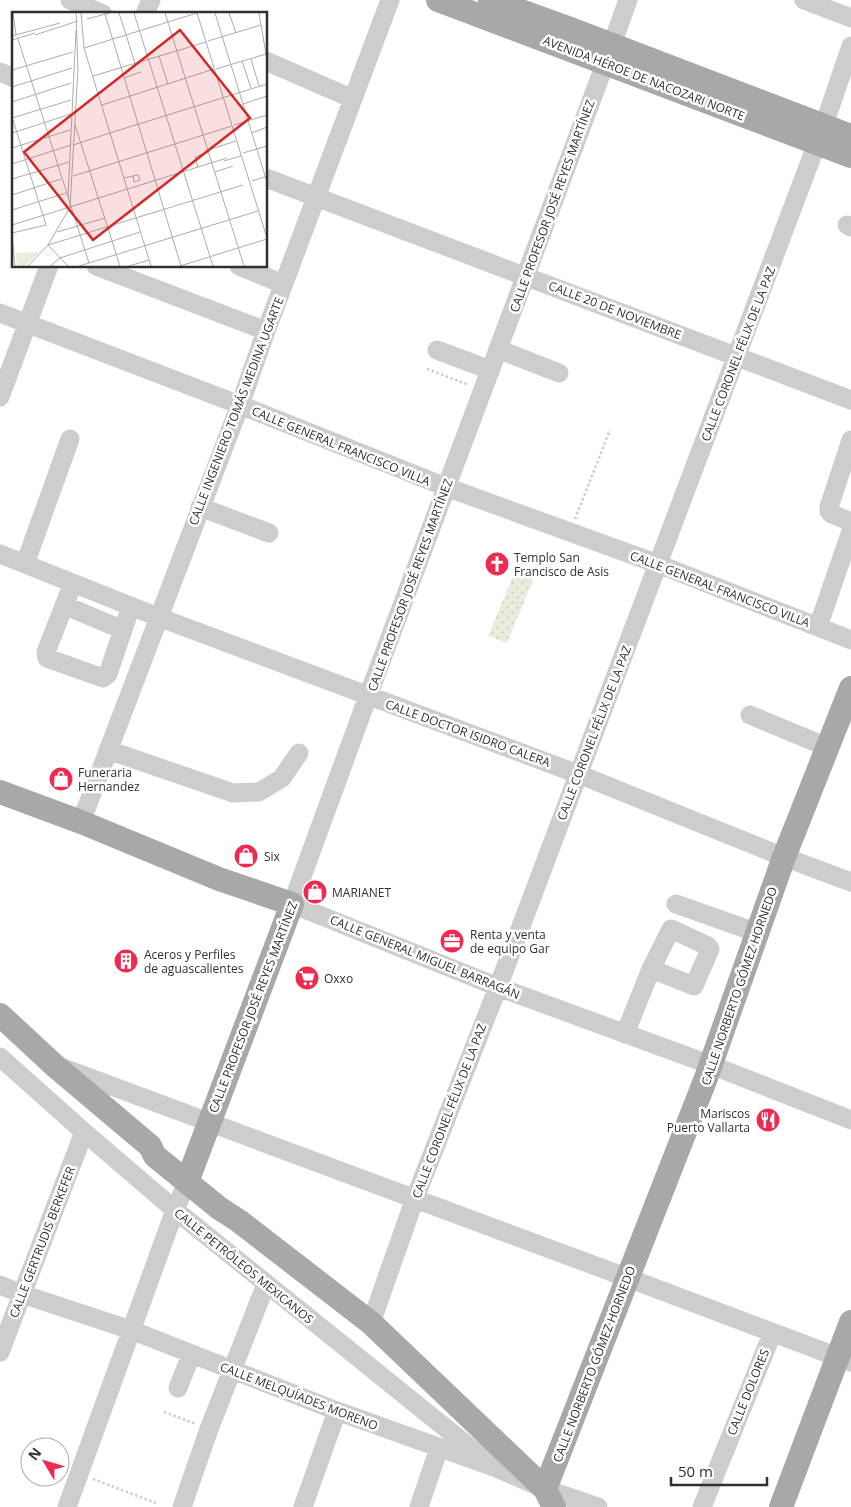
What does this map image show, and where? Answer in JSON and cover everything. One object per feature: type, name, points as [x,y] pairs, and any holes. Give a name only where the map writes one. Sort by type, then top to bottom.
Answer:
[{"type":"main road","name":"AVENIDA HÉROE DE NACOZARI NORTE","points":[[438,0],[609,54],[821,134],[851,156]]},
{"type":"main road","name":"AVENIDA HÉROE DE NACOZARI NORTE","points":[[490,0],[609,54]]},
{"type":"main road","name":"AVENIDA HÉROE DE NACOZARI NORTE","points":[[821,134],[851,136]]},
{"type":"main road","name":"CALLE NORBERTO GÓMEZ HORNEDO","points":[[546,1501],[628,1278],[711,1065],[784,857],[851,688]]},
{"type":"main road","name":"CALLE GENERAL MIGUEL BARRAGÁN","points":[[0,792],[81,822],[219,879],[292,904]]},
{"type":"main road","name":"CALLE PROFESOR JOSÉ REYES MARTÍNEZ","points":[[189,1176],[292,904]]},
{"type":"main road","points":[[0,1015],[54,1065],[150,1146],[162,1147],[189,1176],[226,1200],[239,1221],[371,1323],[546,1501]]},
{"type":"main road","points":[[780,1507],[844,1360],[851,1322]]},
{"type":"street","points":[[70,0],[98,12]]},
{"type":"street","points":[[147,12],[151,0]]},
{"type":"street","name":"CALLE INGENIERO TOMÁS MEDINA UGARTE","points":[[81,822],[240,405],[283,284],[390,0]]},
{"type":"street","name":"CALLE PROFESOR JOSÉ REYES MARTÍNEZ","points":[[292,904],[628,0]]},
{"type":"street","points":[[804,0],[851,18]]},
{"type":"street","name":"CALLE CORONEL FÉLIX DE LA PAZ","points":[[371,1323],[415,1198],[498,987],[821,134],[851,46]]},
{"type":"street","points":[[268,62],[353,99]]},
{"type":"street","points":[[0,72],[12,77]]},
{"type":"street","name":"CALLE 20 DE NOVIEMBRE","points":[[268,179],[737,357],[850,396]]},
{"type":"street","points":[[0,397],[48,268]]},
{"type":"street","points":[[101,268],[266,331]]},
{"type":"street","points":[[244,268],[283,284]]},
{"type":"street","name":"CALLE GENERAL FRANCISCO VILLA","points":[[0,313],[240,405],[446,487],[658,564],[851,640]]},
{"type":"street","points":[[498,349],[559,373]]},
{"type":"street","points":[[437,350],[490,370]]},
{"type":"street","points":[[25,564],[70,439]]},
{"type":"street","points":[[851,440],[828,507],[832,514],[851,522]]},
{"type":"street","points":[[200,507],[269,533]]},
{"type":"street","points":[[818,628],[851,531]]},
{"type":"street","name":"CALLE DOCTOR ISIDRO CALERA","points":[[0,554],[158,617],[578,774],[851,882]]},
{"type":"street","points":[[72,583],[46,652],[47,658],[103,678],[108,674],[132,606]]},
{"type":"street","points":[[64,605],[123,630]]},
{"type":"street","points":[[750,715],[827,747]]},
{"type":"street","points":[[108,750],[233,792],[259,792],[282,778],[299,753]]},
{"type":"street","name":"CALLE GENERAL MIGUEL BARRAGÁN","points":[[292,904],[498,987],[711,1065],[851,1120]]},
{"type":"street","points":[[676,904],[758,933]]},
{"type":"street","points":[[625,1034],[651,969]]},
{"type":"street","name":"CALLE PETRÓLEOS MEXICANOS","points":[[0,1057],[174,1210],[494,1467]]},
{"type":"street","points":[[54,1065],[415,1198],[844,1360]]},
{"type":"street","name":"CALLE GERTRUDIS BERKEFER","points":[[0,1352],[84,1132]]},
{"type":"street","name":"CALLE PROFESOR JOSÉ REYES MARTÍNEZ","points":[[67,1507],[174,1210],[189,1176]]},
{"type":"street","points":[[182,1507],[209,1429],[266,1284]]},
{"type":"street","name":"CALLE MELQUÍADES MORENO","points":[[0,1285],[131,1330],[337,1411],[494,1467],[546,1501],[598,1507]]},
{"type":"street","name":"CALLE DOLORES","points":[[702,1507],[772,1334]]},
{"type":"street","points":[[178,1388],[191,1355]]},
{"type":"street","points":[[303,1507],[337,1411]]},
{"type":"street","points":[[419,1507],[440,1448]]},
{"type":"path","points":[[427,369],[483,390]]},
{"type":"path","points":[[570,532],[610,430]]},
{"type":"path","points":[[164,1412],[209,1429]]},
{"type":"path","points":[[80,1474],[156,1503]]},
{"type":"green space","points":[[518,564],[529,568],[526,575],[534,578],[507,643],[488,636]]},
{"type":"place","name":"Templo San Francisco de Asis","points":[[497,564]]},
{"type":"place","name":"Funeraria Hernandez","points":[[61,779]]},
{"type":"place","name":"Six","points":[[246,856]]},
{"type":"place","name":"MARIANET","points":[[315,892]]},
{"type":"place","name":"Renta y venta de equipo Gar","points":[[452,941]]},
{"type":"place","name":"Aceros y Perfiles de aguascalientes","points":[[126,961]]},
{"type":"place","name":"Oxxo","points":[[307,978]]},
{"type":"place","name":"Mariscos Puerto Vallarta","points":[[768,1120]]}]
